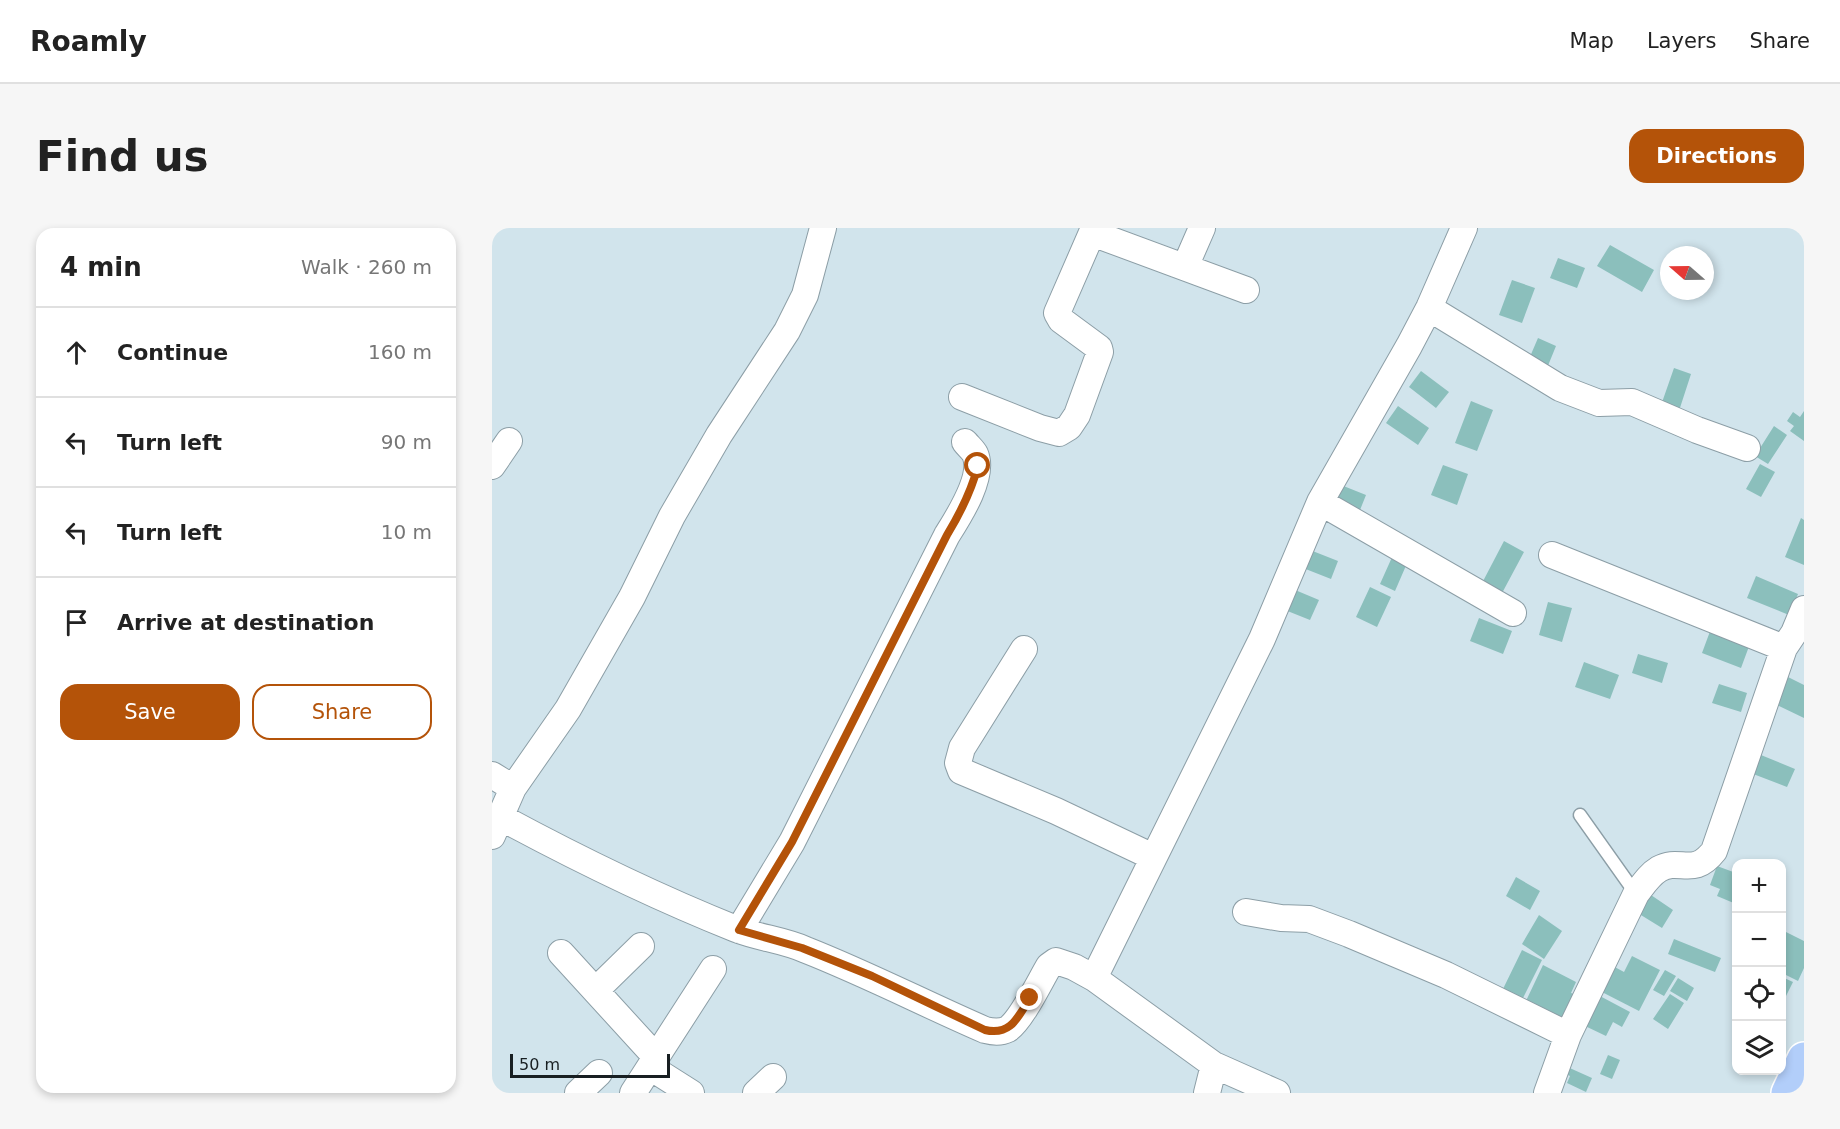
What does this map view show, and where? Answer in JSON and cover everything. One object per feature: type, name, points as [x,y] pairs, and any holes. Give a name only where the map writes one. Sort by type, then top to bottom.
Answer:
[{"type":"highway","points":[[1788,1093],[1804,1059]]},
{"type":"street","points":[[824,228],[805,295],[787,331],[718,435],[672,516],[632,597],[567,709],[503,781],[497,827],[739,930],[802,948],[872,976],[985,1030],[996,1033],[1007,1029],[1018,1017],[1053,962],[1065,963],[1094,978],[1214,1065],[1277,1093]]},
{"type":"street","points":[[1185,267],[1202,228]]},
{"type":"street","points":[[1094,978],[1262,639],[1320,502],[1430,308],[1464,228]]},
{"type":"street","points":[[962,397],[1040,428],[1059,433],[1069,427],[1077,415],[1100,352],[1099,348],[1061,320],[1057,313],[1093,231],[1246,291]]},
{"type":"street","points":[[1430,308],[1560,388],[1599,403],[1632,402],[1697,430],[1747,448]]},
{"type":"street","points":[[492,466],[509,441]]},
{"type":"street","points":[[739,930],[792,842],[947,535],[964,508],[978,466],[975,453],[965,442]]},
{"type":"street","points":[[1320,502],[1513,613]]},
{"type":"street","points":[[1552,555],[1794,639]]},
{"type":"street","points":[[1547,1093],[1568,1035],[1636,894],[1651,875],[1660,868],[1700,865],[1714,851],[1804,609]]},
{"type":"street","points":[[1024,649],[962,748],[958,763],[961,771],[1056,811],[1153,857]]},
{"type":"street","points":[[1246,912],[1281,918],[1309,919],[1349,934],[1446,975],[1568,1035]]},
{"type":"street","points":[[596,990],[641,946]]},
{"type":"street","points":[[561,953],[596,990],[645,1073],[691,1093]]},
{"type":"street","points":[[645,1073],[714,969]]},
{"type":"street","points":[[1207,1093],[1214,1065]]},
{"type":"street","points":[[578,1093],[598,1073]]},
{"type":"lane","points":[[1580,815],[1636,894]]},
{"type":"building","points":[[1610,245],[1654,270],[1642,292],[1597,266]]},
{"type":"building","points":[[1558,258],[1585,268],[1577,288],[1550,278]]},
{"type":"building","points":[[1512,280],[1535,288],[1522,323],[1499,315]]},
{"type":"building","points":[[1538,338],[1556,346],[1545,373],[1526,366]]},
{"type":"building","points":[[1674,368],[1691,374],[1677,417],[1659,411]]},
{"type":"building","points":[[1421,371],[1449,392],[1436,408],[1409,387]]},
{"type":"building","points":[[1471,401],[1493,410],[1477,451],[1455,443]]},
{"type":"building","points":[[1398,406],[1429,428],[1418,445],[1386,423]]},
{"type":"building","points":[[1804,411],[1804,441],[1790,431],[1794,426],[1787,421],[1793,412],[1800,417]]},
{"type":"building","points":[[1774,426],[1787,435],[1768,464],[1755,456]]},
{"type":"building","points":[[1760,464],[1775,472],[1761,497],[1746,489]]},
{"type":"building","points":[[1443,465],[1468,474],[1457,505],[1431,495]]},
{"type":"building","points":[[1336,483],[1366,495],[1360,510],[1330,498]]},
{"type":"building","points":[[1801,518],[1804,520],[1804,565],[1785,557]]},
{"type":"building","points":[[1504,541],[1524,552],[1501,595],[1481,585]]},
{"type":"building","points":[[1305,548],[1338,561],[1331,579],[1298,566]]},
{"type":"building","points":[[1393,555],[1408,561],[1395,591],[1380,584]]},
{"type":"building","points":[[1756,576],[1798,594],[1789,615],[1747,598]]},
{"type":"building","points":[[1288,587],[1319,600],[1310,620],[1280,608]]},
{"type":"building","points":[[1370,587],[1391,597],[1377,627],[1356,617]]},
{"type":"building","points":[[1548,602],[1572,608],[1562,642],[1539,635]]},
{"type":"building","points":[[1479,618],[1512,631],[1503,654],[1470,641]]},
{"type":"building","points":[[1712,626],[1751,641],[1741,668],[1702,653]]},
{"type":"building","points":[[1638,654],[1668,663],[1662,683],[1632,673]]},
{"type":"building","points":[[1584,662],[1619,675],[1610,699],[1575,687]]},
{"type":"building","points":[[1784,675],[1804,685],[1804,718],[1771,702]]},
{"type":"building","points":[[1719,684],[1747,693],[1741,712],[1712,703]]},
{"type":"building","points":[[1756,753],[1795,769],[1787,787],[1748,772]]},
{"type":"building","points":[[1717,866],[1732,872],[1732,902],[1717,896],[1720,889],[1710,885]]},
{"type":"building","points":[[1516,877],[1540,891],[1530,910],[1506,896]]},
{"type":"building","points":[[1648,893],[1673,910],[1662,928],[1636,912]]},
{"type":"building","points":[[1539,915],[1562,931],[1544,959],[1522,944]]},
{"type":"building","points":[[1786,932],[1804,941],[1804,968],[1798,981],[1786,975]]},
{"type":"building","points":[[1674,939],[1721,958],[1715,972],[1668,954]]},
{"type":"building","points":[[1522,950],[1542,960],[1522,1000],[1502,991]]},
{"type":"building","points":[[1632,956],[1660,970],[1639,1011],[1598,990],[1611,965],[1624,972]]},
{"type":"building","points":[[1543,965],[1576,982],[1571,993],[1574,994],[1561,1021],[1525,1003]]},
{"type":"building","points":[[1665,970],[1676,976],[1664,996],[1653,990]]},
{"type":"building","points":[[1678,978],[1694,988],[1687,1001],[1670,991]]},
{"type":"building","points":[[1786,979],[1793,982],[1786,996]]},
{"type":"building","points":[[1670,994],[1684,1003],[1668,1029],[1653,1019]]},
{"type":"building","points":[[1598,995],[1630,1012],[1622,1027],[1613,1022],[1606,1036],[1583,1025]]},
{"type":"building","points":[[1608,1055],[1620,1060],[1612,1079],[1600,1074]]},
{"type":"building","points":[[1563,1065],[1592,1078],[1586,1092],[1567,1083],[1570,1076],[1560,1071]]},
{"type":"route","points":[[978,466],[964,508],[947,535],[792,842],[739,930],[802,948],[872,976],[985,1030],[996,1033],[1007,1029],[1030,998]]}]
